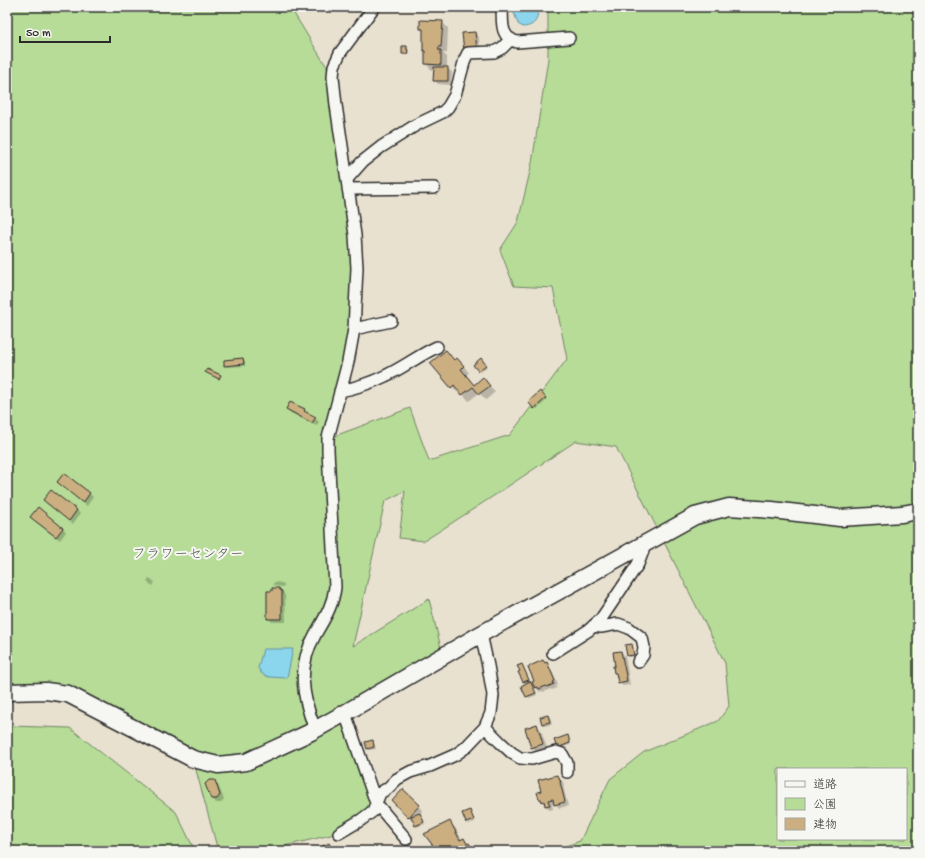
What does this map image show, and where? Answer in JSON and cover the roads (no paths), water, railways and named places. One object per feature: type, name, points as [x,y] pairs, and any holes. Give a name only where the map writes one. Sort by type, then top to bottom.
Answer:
[{"type":"street","points":[[315,729],[309,713],[304,688],[304,672],[306,658],[314,637],[334,597],[335,587],[328,438],[348,362],[354,329],[357,268],[355,235],[333,77],[334,66],[340,52],[374,7]]},
{"type":"street","points":[[502,7],[503,30],[507,37],[516,42],[569,38]]},
{"type":"street","points":[[348,184],[362,162],[381,147],[443,112],[455,95],[468,53],[494,52],[502,48],[510,39]]},
{"type":"street","points":[[348,184],[434,188]]},
{"type":"street","points":[[354,329],[391,321]]},
{"type":"street","points":[[340,391],[354,388],[384,376],[406,365],[437,346]]},
{"type":"street","points":[[7,692],[46,691],[68,694],[193,759],[218,765],[246,762],[345,713],[481,634],[695,516],[729,507],[772,510],[840,518],[902,514],[918,511]]},
{"type":"street","points":[[553,653],[589,630],[601,619],[638,564],[643,551],[642,545]]},
{"type":"street","points":[[593,626],[601,627],[618,624],[629,628],[642,638],[644,647],[643,655],[638,662]]},
{"type":"street","points":[[339,833],[373,811],[380,793],[388,788],[397,779],[410,772],[430,766],[454,755],[465,748],[485,726],[491,713],[493,695],[481,634]]},
{"type":"street","points":[[345,713],[376,803],[406,839]]},
{"type":"street","points":[[485,726],[512,753],[520,758],[532,759],[556,752],[562,754],[567,763],[567,772]]},
{"type":"water","points":[[512,7],[538,7],[537,18],[531,25],[523,27],[518,24]]},
{"type":"water","points":[[263,649],[293,649],[287,678],[269,677],[262,674],[258,668]]},
{"type":"park label","name":"フラワーセンター","points":[[188,553]]}]
